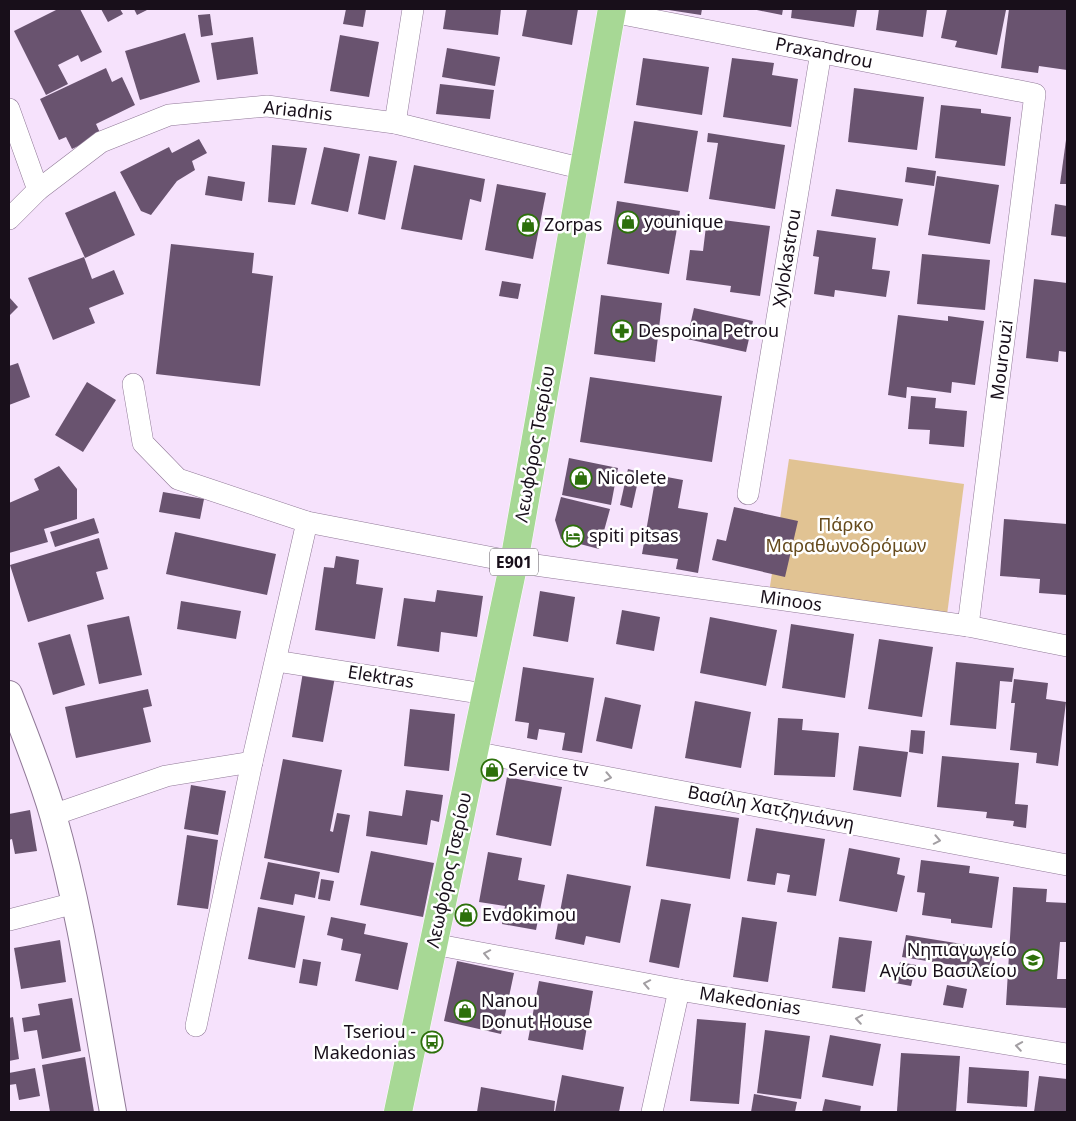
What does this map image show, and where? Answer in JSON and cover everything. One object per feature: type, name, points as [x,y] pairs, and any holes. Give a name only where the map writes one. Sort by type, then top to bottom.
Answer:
[{"type":"main road","name":"Λεωφόρος Τσερίου","points":[[398,1112],[514,562],[612,11]]},
{"type":"street","points":[[395,123],[413,9]]},
{"type":"street","name":"Praxandrou","points":[[612,11],[1035,94]]},
{"type":"street","name":"Xylokastrou","points":[[748,494],[820,52]]},
{"type":"street","name":"Mourouzi","points":[[968,626],[1035,94]]},
{"type":"street","name":"Ariadnis","points":[[9,219],[38,190],[101,142],[169,115],[267,106],[395,123],[584,169]]},
{"type":"street","points":[[9,109],[38,190]]},
{"type":"street","name":"Minoos","points":[[133,384],[144,443],[178,479],[307,522],[514,562],[968,626],[1067,646]]},
{"type":"street","points":[[196,1026],[252,762],[307,522]]},
{"type":"street","name":"Elektras","points":[[276,661],[485,694]]},
{"type":"street","points":[[9,694],[31,748],[53,815],[75,903],[114,1112]]},
{"type":"street","name":"Βασίλη Χατζηγιάννη","points":[[474,752],[1067,865]]},
{"type":"street","points":[[53,815],[166,776],[252,762]]},
{"type":"street","points":[[9,920],[75,903]]},
{"type":"street","name":"Makedonias","points":[[433,944],[679,990],[1067,1054]]},
{"type":"street","points":[[652,1112],[679,990]]},
{"type":"green space","name":"Πάρκο Μαραθωνοδρόμων","points":[[789,459],[964,484],[947,615],[769,593]]},
{"type":"building","points":[[58,9],[80,9],[102,52],[81,62],[78,55],[58,65],[68,84],[46,95],[14,31]]},
{"type":"building","points":[[101,9],[120,9],[123,14],[108,22]]},
{"type":"building","points":[[134,9],[149,9],[137,15]]},
{"type":"building","points":[[346,9],[366,9],[363,27],[343,24]]},
{"type":"building","points":[[446,9],[501,9],[498,35],[443,29]]},
{"type":"building","points":[[527,9],[578,9],[572,45],[522,36]]},
{"type":"building","points":[[662,9],[702,9],[701,15]]},
{"type":"building","points":[[752,9],[783,9],[782,15]]},
{"type":"building","points":[[792,9],[857,9],[854,27],[791,18]]},
{"type":"building","points":[[879,9],[927,9],[923,37],[876,30]]},
{"type":"building","points":[[947,9],[1006,10],[997,55],[955,47],[957,41],[941,38]]},
{"type":"building","points":[[1009,9],[1067,9],[1067,70],[1039,66],[1038,73],[1001,68]]},
{"type":"building","points":[[210,14],[213,35],[201,37],[198,15]]},
{"type":"building","points":[[185,33],[200,82],[140,100],[125,51]]},
{"type":"building","points":[[340,35],[379,42],[369,97],[330,91]]},
{"type":"building","points":[[253,37],[258,74],[217,80],[211,43]]},
{"type":"building","points":[[447,48],[500,57],[495,86],[442,77]]},
{"type":"building","points":[[643,58],[709,67],[702,115],[636,105]]},
{"type":"building","points":[[732,58],[774,63],[772,75],[798,79],[791,127],[723,117]]},
{"type":"building","points":[[106,68],[112,82],[122,77],[135,105],[96,124],[101,135],[72,149],[66,137],[59,140],[40,99]]},
{"type":"building","points":[[440,84],[494,90],[490,119],[436,114]]},
{"type":"building","points":[[854,88],[924,97],[917,150],[848,142]]},
{"type":"building","points":[[941,105],[981,109],[981,113],[1011,117],[1005,166],[935,158]]},
{"type":"building","points":[[634,121],[698,131],[688,192],[624,183]]},
{"type":"building","points":[[708,133],[785,145],[775,209],[709,199],[718,143],[707,142]]},
{"type":"building","points":[[199,139],[207,153],[192,161],[195,170],[177,181],[151,215],[141,211],[120,172],[169,147],[172,153]]},
{"type":"building","points":[[1066,140],[1067,184],[1060,184]]},
{"type":"building","points":[[272,145],[307,148],[295,205],[268,202]]},
{"type":"building","points":[[324,147],[360,154],[348,212],[311,204]]},
{"type":"building","points":[[369,156],[397,161],[385,220],[358,214]]},
{"type":"building","points":[[414,165],[485,179],[481,202],[470,199],[462,240],[401,229]]},
{"type":"building","points":[[907,167],[936,171],[934,186],[905,182]]},
{"type":"building","points":[[208,176],[245,182],[242,201],[205,195]]},
{"type":"building","points":[[937,176],[999,185],[990,244],[928,235]]},
{"type":"building","points":[[497,184],[546,193],[533,259],[485,250]]},
{"type":"building","points":[[836,189],[903,199],[898,226],[831,216]]},
{"type":"building","points":[[115,191],[135,235],[85,258],[65,213]]},
{"type":"building","points":[[617,201],[680,211],[669,274],[607,264]]},
{"type":"building","points":[[1055,204],[1067,206],[1067,237],[1051,235]]},
{"type":"building","points":[[707,218],[770,226],[760,296],[730,292],[731,286],[686,280],[690,250],[703,251]]},
{"type":"building","points":[[817,230],[876,238],[872,269],[890,271],[886,297],[835,290],[834,297],[814,294],[819,257],[813,256]]},
{"type":"building","points":[[171,244],[254,253],[252,273],[273,276],[260,386],[156,374]]},
{"type":"building","points":[[922,254],[990,260],[985,310],[917,304]]},
{"type":"building","points":[[84,257],[92,279],[114,270],[124,294],[89,308],[95,323],[53,340],[28,278]]},
{"type":"building","points":[[1034,279],[1067,283],[1067,352],[1059,351],[1058,362],[1026,358]]},
{"type":"building","points":[[502,281],[521,284],[518,299],[499,296]]},
{"type":"building","points":[[601,295],[662,303],[655,362],[594,354]]},
{"type":"building","points":[[9,297],[18,307],[9,316]]},
{"type":"building","points":[[694,308],[753,321],[746,352],[687,339]]},
{"type":"building","points":[[898,315],[948,321],[948,316],[984,321],[975,385],[952,382],[951,393],[907,387],[906,398],[888,395]]},
{"type":"building","points":[[18,363],[30,397],[9,405],[9,366]]},
{"type":"building","points":[[590,377],[722,396],[712,462],[580,442]]},
{"type":"building","points":[[87,382],[116,400],[83,452],[55,435]]},
{"type":"building","points":[[911,396],[936,398],[935,408],[967,411],[964,447],[929,444],[930,430],[908,429]]},
{"type":"building","points":[[569,458],[618,468],[611,505],[562,495]]},
{"type":"building","points":[[59,466],[77,489],[77,519],[44,529],[48,542],[9,553],[9,503],[39,490],[34,479]]},
{"type":"building","points":[[628,469],[640,472],[632,508],[620,505]]},
{"type":"building","points":[[656,475],[683,480],[678,508],[708,513],[698,573],[676,569],[678,559],[642,554]]},
{"type":"building","points":[[163,492],[204,499],[200,519],[159,512]]},
{"type":"building","points":[[561,497],[610,509],[599,549],[561,539],[555,520]]},
{"type":"building","points":[[734,507],[798,521],[785,577],[712,560],[717,539],[726,541]]},
{"type":"building","points":[[94,518],[99,533],[55,547],[50,532]]},
{"type":"building","points":[[1004,519],[1067,524],[1067,595],[1039,593],[1040,579],[1000,576]]},
{"type":"building","points":[[175,532],[276,554],[267,595],[166,574]]},
{"type":"building","points":[[99,538],[108,569],[96,572],[104,599],[28,622],[10,565]]},
{"type":"building","points":[[336,556],[359,560],[356,584],[383,588],[375,639],[315,630],[324,567],[334,568]]},
{"type":"building","points":[[437,590],[483,596],[477,637],[441,632],[439,652],[397,646],[404,598],[435,602]]},
{"type":"building","points":[[540,591],[575,597],[568,642],[533,636]]},
{"type":"building","points":[[181,601],[241,611],[236,639],[177,629]]},
{"type":"building","points":[[622,610],[660,617],[654,651],[616,644]]},
{"type":"building","points":[[129,616],[142,675],[99,684],[87,625]]},
{"type":"building","points":[[710,617],[777,630],[766,686],[700,673]]},
{"type":"building","points":[[791,624],[854,634],[845,698],[782,688]]},
{"type":"building","points":[[70,634],[85,685],[53,695],[38,643]]},
{"type":"building","points":[[879,639],[933,647],[922,717],[868,709]]},
{"type":"building","points":[[956,662],[1014,668],[1012,682],[1000,681],[996,729],[950,725]]},
{"type":"building","points":[[523,667],[594,678],[582,753],[562,750],[565,733],[539,729],[537,740],[527,738],[529,723],[515,721]]},
{"type":"building","points":[[303,672],[335,677],[323,742],[292,737]]},
{"type":"building","points":[[1014,679],[1048,683],[1046,699],[1066,702],[1058,766],[1036,763],[1037,753],[1010,750],[1015,703],[1011,703]]},
{"type":"building","points":[[148,689],[152,706],[143,708],[151,742],[76,758],[65,707]]},
{"type":"building","points":[[605,697],[641,705],[632,749],[596,741]]},
{"type":"building","points":[[695,701],[751,712],[741,768],[685,758]]},
{"type":"building","points":[[410,709],[455,714],[449,771],[404,766]]},
{"type":"building","points":[[778,718],[803,719],[802,730],[839,733],[835,777],[774,775]]},
{"type":"building","points":[[911,730],[925,731],[923,754],[909,752]]},
{"type":"building","points":[[859,746],[908,752],[901,797],[853,790]]},
{"type":"building","points":[[942,756],[1019,763],[1015,804],[1028,805],[1026,828],[1013,826],[1014,821],[986,818],[987,812],[937,807]]},
{"type":"building","points":[[283,759],[342,770],[330,831],[333,832],[337,813],[350,815],[339,873],[264,858]]},
{"type":"building","points":[[507,777],[562,787],[551,846],[496,835]]},
{"type":"building","points":[[191,785],[226,791],[218,835],[184,829]]},
{"type":"building","points":[[406,790],[443,795],[439,822],[431,820],[427,845],[366,836],[369,811],[402,816]]},
{"type":"building","points":[[655,806],[739,818],[730,879],[646,866]]},
{"type":"building","points":[[30,810],[37,851],[15,854],[12,839],[9,840],[9,814]]},
{"type":"building","points":[[756,828],[825,839],[816,896],[787,892],[790,875],[777,873],[775,885],[747,881]]},
{"type":"building","points":[[187,835],[218,840],[208,909],[177,905]]},
{"type":"building","points":[[849,848],[900,858],[897,874],[905,876],[897,912],[839,901]]},
{"type":"building","points":[[371,851],[434,863],[423,917],[360,905]]},
{"type":"building","points":[[488,852],[522,858],[518,880],[545,885],[536,930],[502,924],[505,906],[479,902]]},
{"type":"building","points":[[921,860],[970,866],[969,873],[999,877],[992,928],[951,923],[951,919],[922,915],[925,893],[917,892]]},
{"type":"building","points":[[268,862],[320,872],[315,898],[295,894],[293,905],[260,899]]},
{"type":"building","points":[[567,874],[631,886],[620,943],[586,936],[584,945],[555,939]]},
{"type":"building","points":[[321,879],[334,881],[330,901],[318,899]]},
{"type":"building","name":"Νηπιαγωγείο Αγίου Βασιλείου","points":[[1013,887],[1047,889],[1046,902],[1067,903],[1067,942],[1060,942],[1057,979],[1067,979],[1067,1008],[1006,1005]]},
{"type":"building","points":[[661,899],[691,904],[679,968],[649,962]]},
{"type":"building","points":[[258,907],[305,916],[295,968],[248,959]]},
{"type":"building","points":[[331,917],[366,924],[364,934],[408,943],[398,990],[355,981],[361,954],[341,950],[343,939],[327,935]]},
{"type":"building","points":[[742,917],[777,922],[768,982],[733,977]]},
{"type":"building","points":[[906,935],[993,949],[990,971],[902,957]]},
{"type":"building","points":[[839,937],[872,941],[865,992],[832,988]]},
{"type":"building","points":[[60,940],[66,982],[21,989],[14,948]]},
{"type":"building","points":[[303,959],[321,962],[317,986],[299,983]]},
{"type":"building","points":[[457,961],[514,973],[501,1034],[444,1021]]},
{"type":"building","points":[[900,962],[916,965],[911,986],[895,983]]},
{"type":"building","points":[[539,981],[593,991],[583,1050],[528,1040]]},
{"type":"building","points":[[947,985],[967,989],[963,1008],[943,1005]]},
{"type":"building","points":[[72,998],[81,1051],[42,1059],[37,1030],[24,1032],[22,1018],[40,1015],[38,1004]]},
{"type":"building","points":[[13,1017],[19,1059],[9,1061],[9,1018]]},
{"type":"building","points":[[697,1019],[746,1023],[739,1104],[690,1101]]},
{"type":"building","points":[[765,1030],[810,1036],[801,1099],[757,1093]]},
{"type":"building","points":[[830,1035],[881,1044],[873,1086],[822,1077]]},
{"type":"building","points":[[901,1053],[960,1056],[956,1112],[897,1111]]},
{"type":"building","points":[[85,1057],[94,1112],[50,1112],[42,1065]]},
{"type":"building","points":[[969,1067],[1029,1071],[1027,1107],[967,1103]]},
{"type":"building","points":[[35,1068],[40,1096],[19,1100],[16,1084],[9,1085],[9,1073]]},
{"type":"building","points":[[562,1075],[624,1087],[619,1112],[555,1112]]},
{"type":"building","points":[[1039,1076],[1067,1079],[1067,1112],[1034,1112]]},
{"type":"building","points":[[481,1087],[555,1101],[554,1112],[477,1112]]},
{"type":"building","points":[[754,1094],[797,1102],[795,1112],[751,1112]]},
{"type":"building","points":[[825,1099],[861,1106],[860,1112],[822,1112]]},
{"type":"place","name":"younique","points":[[628,222]]},
{"type":"place","name":"Zorpas","points":[[528,225]]},
{"type":"place","name":"Despoina Petrou","points":[[622,331]]},
{"type":"place","name":"Nicolete","points":[[581,478]]},
{"type":"place","name":"spiti pitsas","points":[[573,536]]},
{"type":"place","name":"Service tv","points":[[492,770]]},
{"type":"place","name":"Evdokimou","points":[[466,915]]},
{"type":"place","name":"Νηπιαγωγείο Αγίου Βασιλείου","points":[[1033,960]]},
{"type":"place","name":"Nanou Donut House","points":[[465,1011]]},
{"type":"place","name":"Tseriou - Makedonias","points":[[432,1042]]}]
